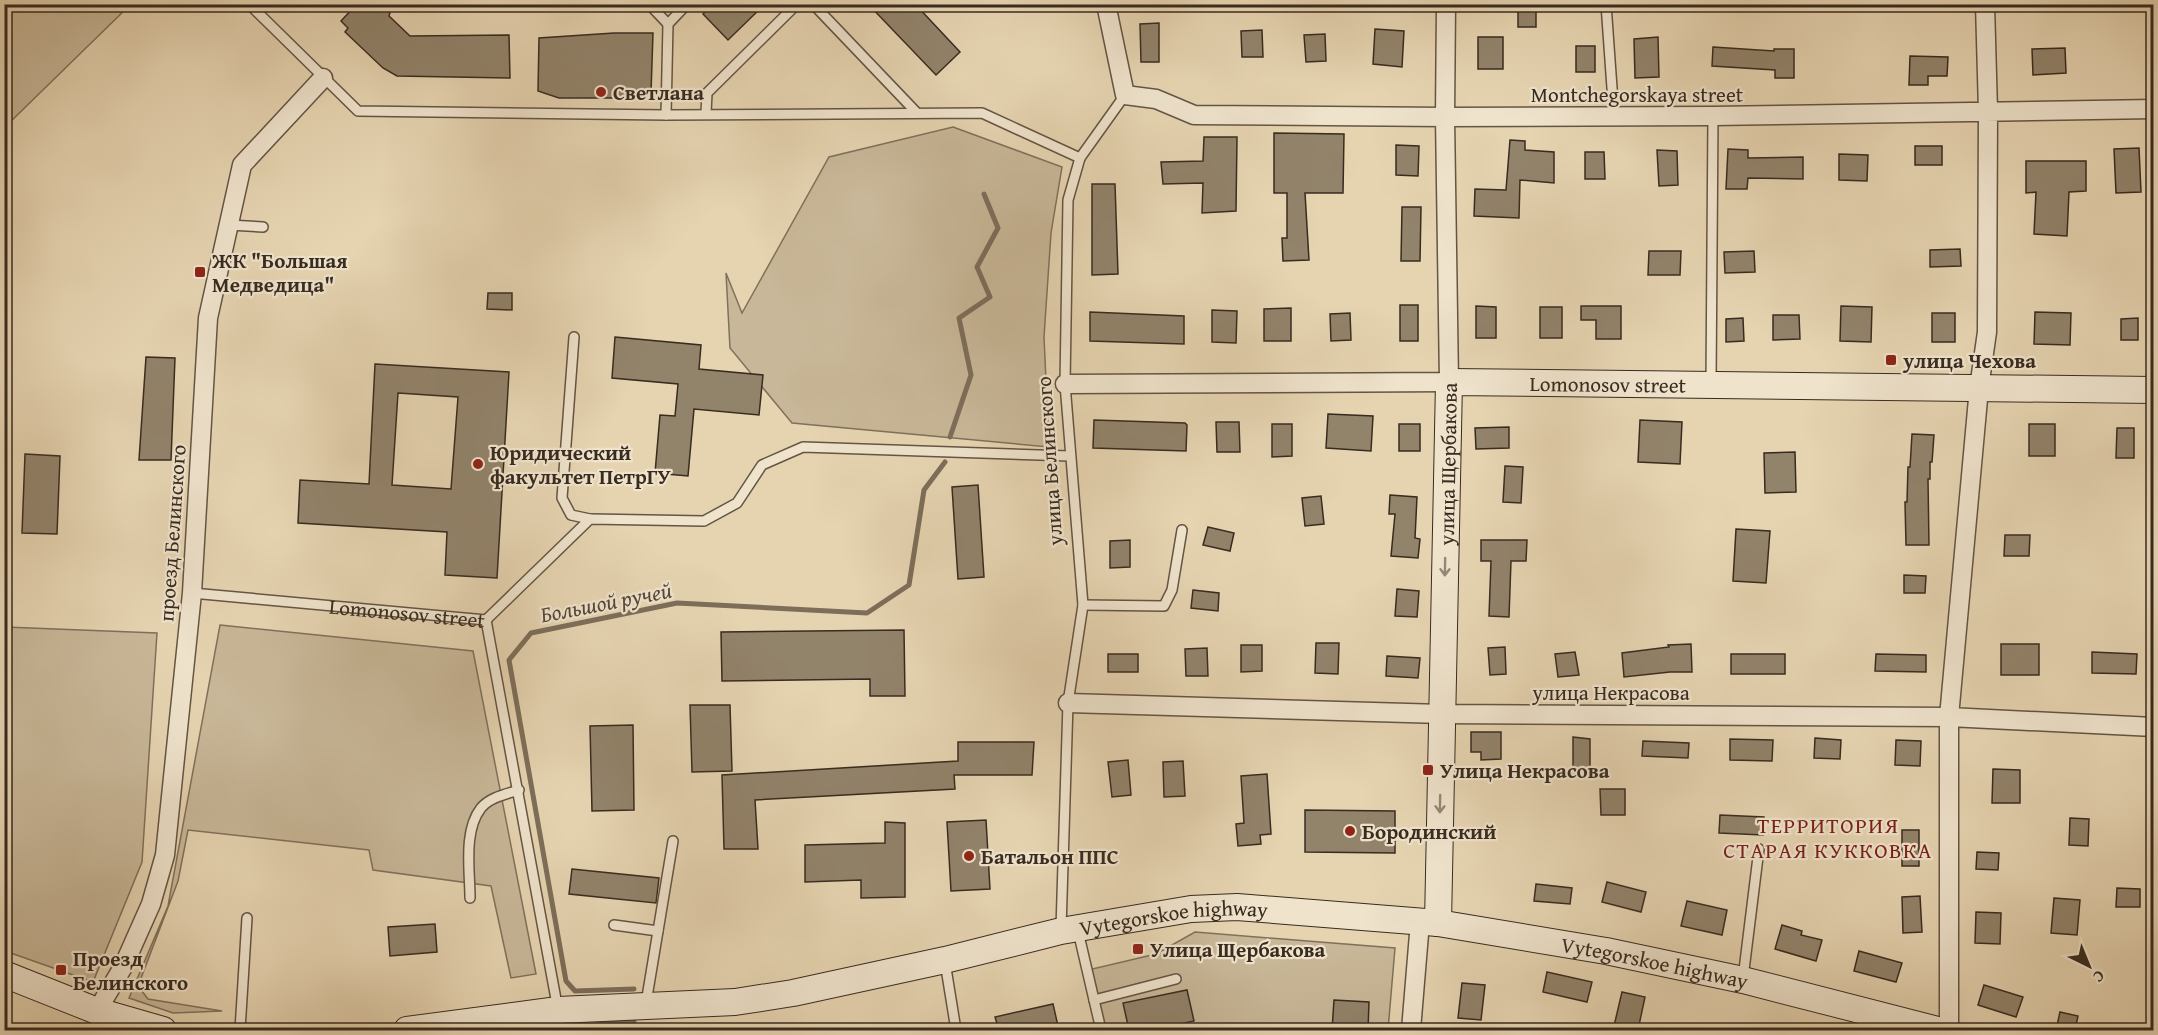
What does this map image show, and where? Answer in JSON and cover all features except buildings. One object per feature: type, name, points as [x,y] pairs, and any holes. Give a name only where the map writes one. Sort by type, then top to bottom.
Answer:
[{"type":"main road","name":"Lomonosov street","points":[[1449,382],[2154,390]]},
{"type":"main road","name":"улица Щербакова","points":[[1429,923],[1442,714],[1449,382]]},
{"type":"main road","name":"Vytegorskoe highway","points":[[407,1030],[559,1020],[646,1005],[735,1002],[793,993],[1069,930],[1191,909],[1237,907],[1429,923],[1606,951],[1743,980],[1938,1030]]},
{"type":"main road","points":[[4,974],[97,1011],[163,1030]]},
{"type":"street","points":[[1106,4],[1125,95]]},
{"type":"street","name":"улица Щербакова","points":[[1446,4],[1445,117],[1449,382]]},
{"type":"street","points":[[1949,1030],[1949,717],[1979,388],[1987,332],[1988,111],[1985,4]]},
{"type":"street","name":"проезд Белинского","points":[[97,1011],[123,967],[151,904],[165,855],[192,593],[208,318],[242,165],[323,78]]},
{"type":"street","name":"Montchegorskaya street","points":[[1125,95],[1156,99],[1194,115],[1713,116],[2154,109]]},
{"type":"street","name":"Lomonosov street","points":[[1065,384],[1449,382]]},
{"type":"street","name":"улица Некрасова","points":[[1068,703],[1442,714],[1949,717],[2154,727]]},
{"type":"street","name":"улица Щербакова","points":[[1411,1030],[1429,923]]},
{"type":"lane","points":[[249,4],[358,111],[666,115],[982,113],[1080,158]]},
{"type":"lane","points":[[649,4],[668,24]]},
{"type":"lane","points":[[666,115],[668,24],[687,4]]},
{"type":"lane","points":[[706,113],[707,93],[797,4]]},
{"type":"lane","points":[[813,4],[916,113]]},
{"type":"lane","points":[[1606,4],[1614,116]]},
{"type":"lane","name":"улица Белинского","points":[[1101,1030],[1094,1000],[1069,930],[1068,703],[1083,605],[1065,384],[1068,200],[1080,158],[1125,95]]},
{"type":"lane","points":[[1711,385],[1713,116]]},
{"type":"lane","points":[[229,225],[263,227]]},
{"type":"lane","points":[[574,337],[562,498],[571,515],[590,519],[704,521],[737,504],[762,465],[803,447],[1070,456]]},
{"type":"lane","name":"Lomonosov street","points":[[192,593],[486,620],[590,519]]},
{"type":"lane","points":[[1083,605],[1164,606],[1172,590],[1182,530]]},
{"type":"lane","points":[[486,620],[519,790],[559,1020]]},
{"type":"lane","points":[[470,898],[470,848],[473,824],[482,806],[498,796],[519,790]]},
{"type":"lane","points":[[646,1005],[674,841]]},
{"type":"lane","points":[[1743,980],[1759,849]]},
{"type":"lane","points":[[240,1030],[247,918]]},
{"type":"lane","points":[[615,925],[658,931]]},
{"type":"lane","points":[[945,960],[956,1030]]},
{"type":"lane","points":[[1094,1000],[1176,980]]},
{"type":"shaded area","points":[[5,4],[130,4],[130,5],[5,127]]},
{"type":"shaded area","points":[[953,127],[1062,167],[1051,233],[1044,337],[1049,447],[792,423],[730,348],[726,273],[742,313],[829,157]]},
{"type":"shaded area","points":[[220,625],[473,651],[536,974],[511,978],[491,886],[373,870],[369,850],[188,830],[178,881],[138,986],[148,999],[222,1011],[173,1013],[129,998],[168,906]]},
{"type":"shaded area","points":[[5,627],[157,633],[142,862],[93,982],[5,951]]},
{"type":"shaded area","points":[[1195,932],[1395,948],[1388,1030],[1103,1030],[1088,970],[1156,954]]},
{"type":"waterway","name":"Большой ручей","points":[[950,437],[971,375],[959,318],[990,297],[977,267],[998,228],[984,194]]},
{"type":"waterway","name":"Большой ручей","points":[[634,989],[575,991],[566,981],[509,660],[531,633],[677,603],[867,613],[909,585],[924,490],[945,462]]},
{"type":"waterway","points":[[577,1030],[580,1027],[634,1021]]},
{"type":"place","name":"Светлана","points":[[601,92]]},
{"type":"place","name":"ЖК \"Большая Медведица\"","points":[[200,272]]},
{"type":"place","name":"улица Чехова","points":[[1891,360]]},
{"type":"place","name":"Юридический факультет ПетрГУ","points":[[478,464]]},
{"type":"place","name":"Улица Некрасова","points":[[1428,770]]},
{"type":"place","name":"Бородинский","points":[[1350,831]]},
{"type":"place","name":"Батальон ППС","points":[[969,856]]},
{"type":"place","name":"Улица Щербакова","points":[[1138,949]]},
{"type":"place","name":"Проезд Белинского","points":[[61,970]]},
{"type":"district","name":"ТЕРРИТОРИЯ СТАРАЯ КУККОВКА","points":[[1828,838]]}]
